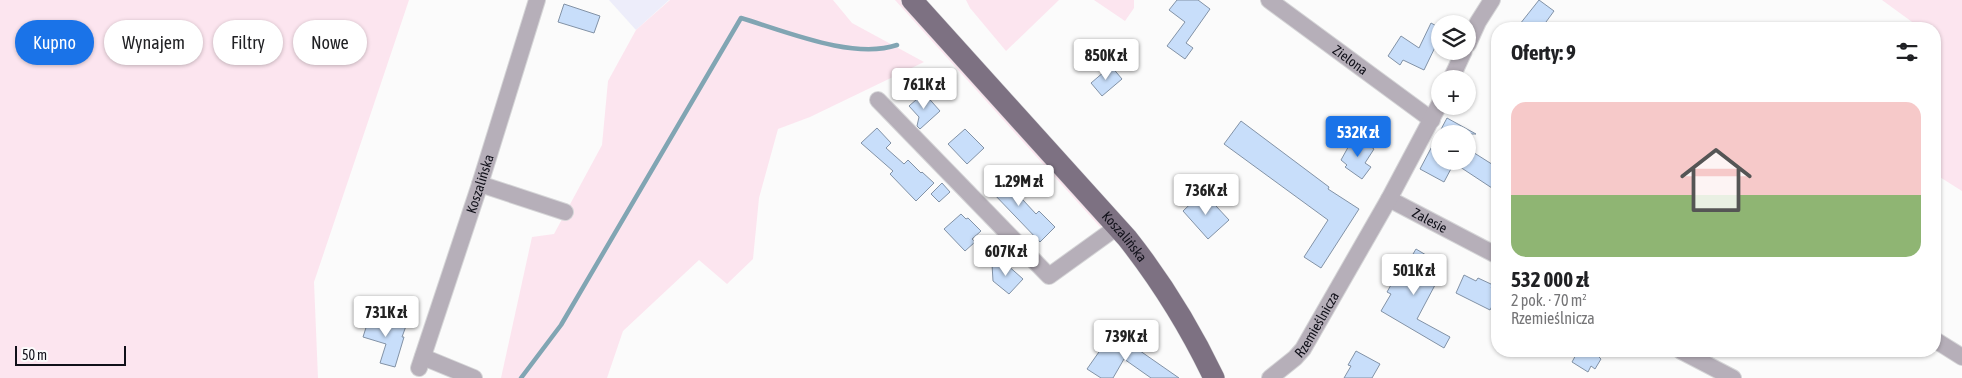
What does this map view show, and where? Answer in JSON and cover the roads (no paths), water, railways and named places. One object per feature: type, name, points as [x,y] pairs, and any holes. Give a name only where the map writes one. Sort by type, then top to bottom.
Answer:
[{"type":"main road","name":"Koszalińska","points":[[912,0],[1118,227],[1152,271],[1176,307],[1214,378]]},
{"type":"street","name":"Koszalińska","points":[[474,378],[421,363],[480,184],[537,0]]},
{"type":"street","name":"Zielona","points":[[1269,0],[1432,120]]},
{"type":"street","points":[[1476,26],[1492,0]]},
{"type":"street","points":[[878,100],[1049,276],[1118,227]]},
{"type":"street","name":"Rzemieślnicza","points":[[1270,378],[1303,349],[1389,199],[1434,115]]},
{"type":"street","points":[[480,184],[566,212]]},
{"type":"street","name":"Zalesie","points":[[1389,199],[1491,252]]},
{"type":"street","points":[[1941,344],[1962,357]]},
{"type":"street","points":[[1693,357],[1733,378]]},
{"type":"waterway","points":[[521,378],[561,325],[741,18],[819,42],[840,46],[879,49],[897,45]]}]
